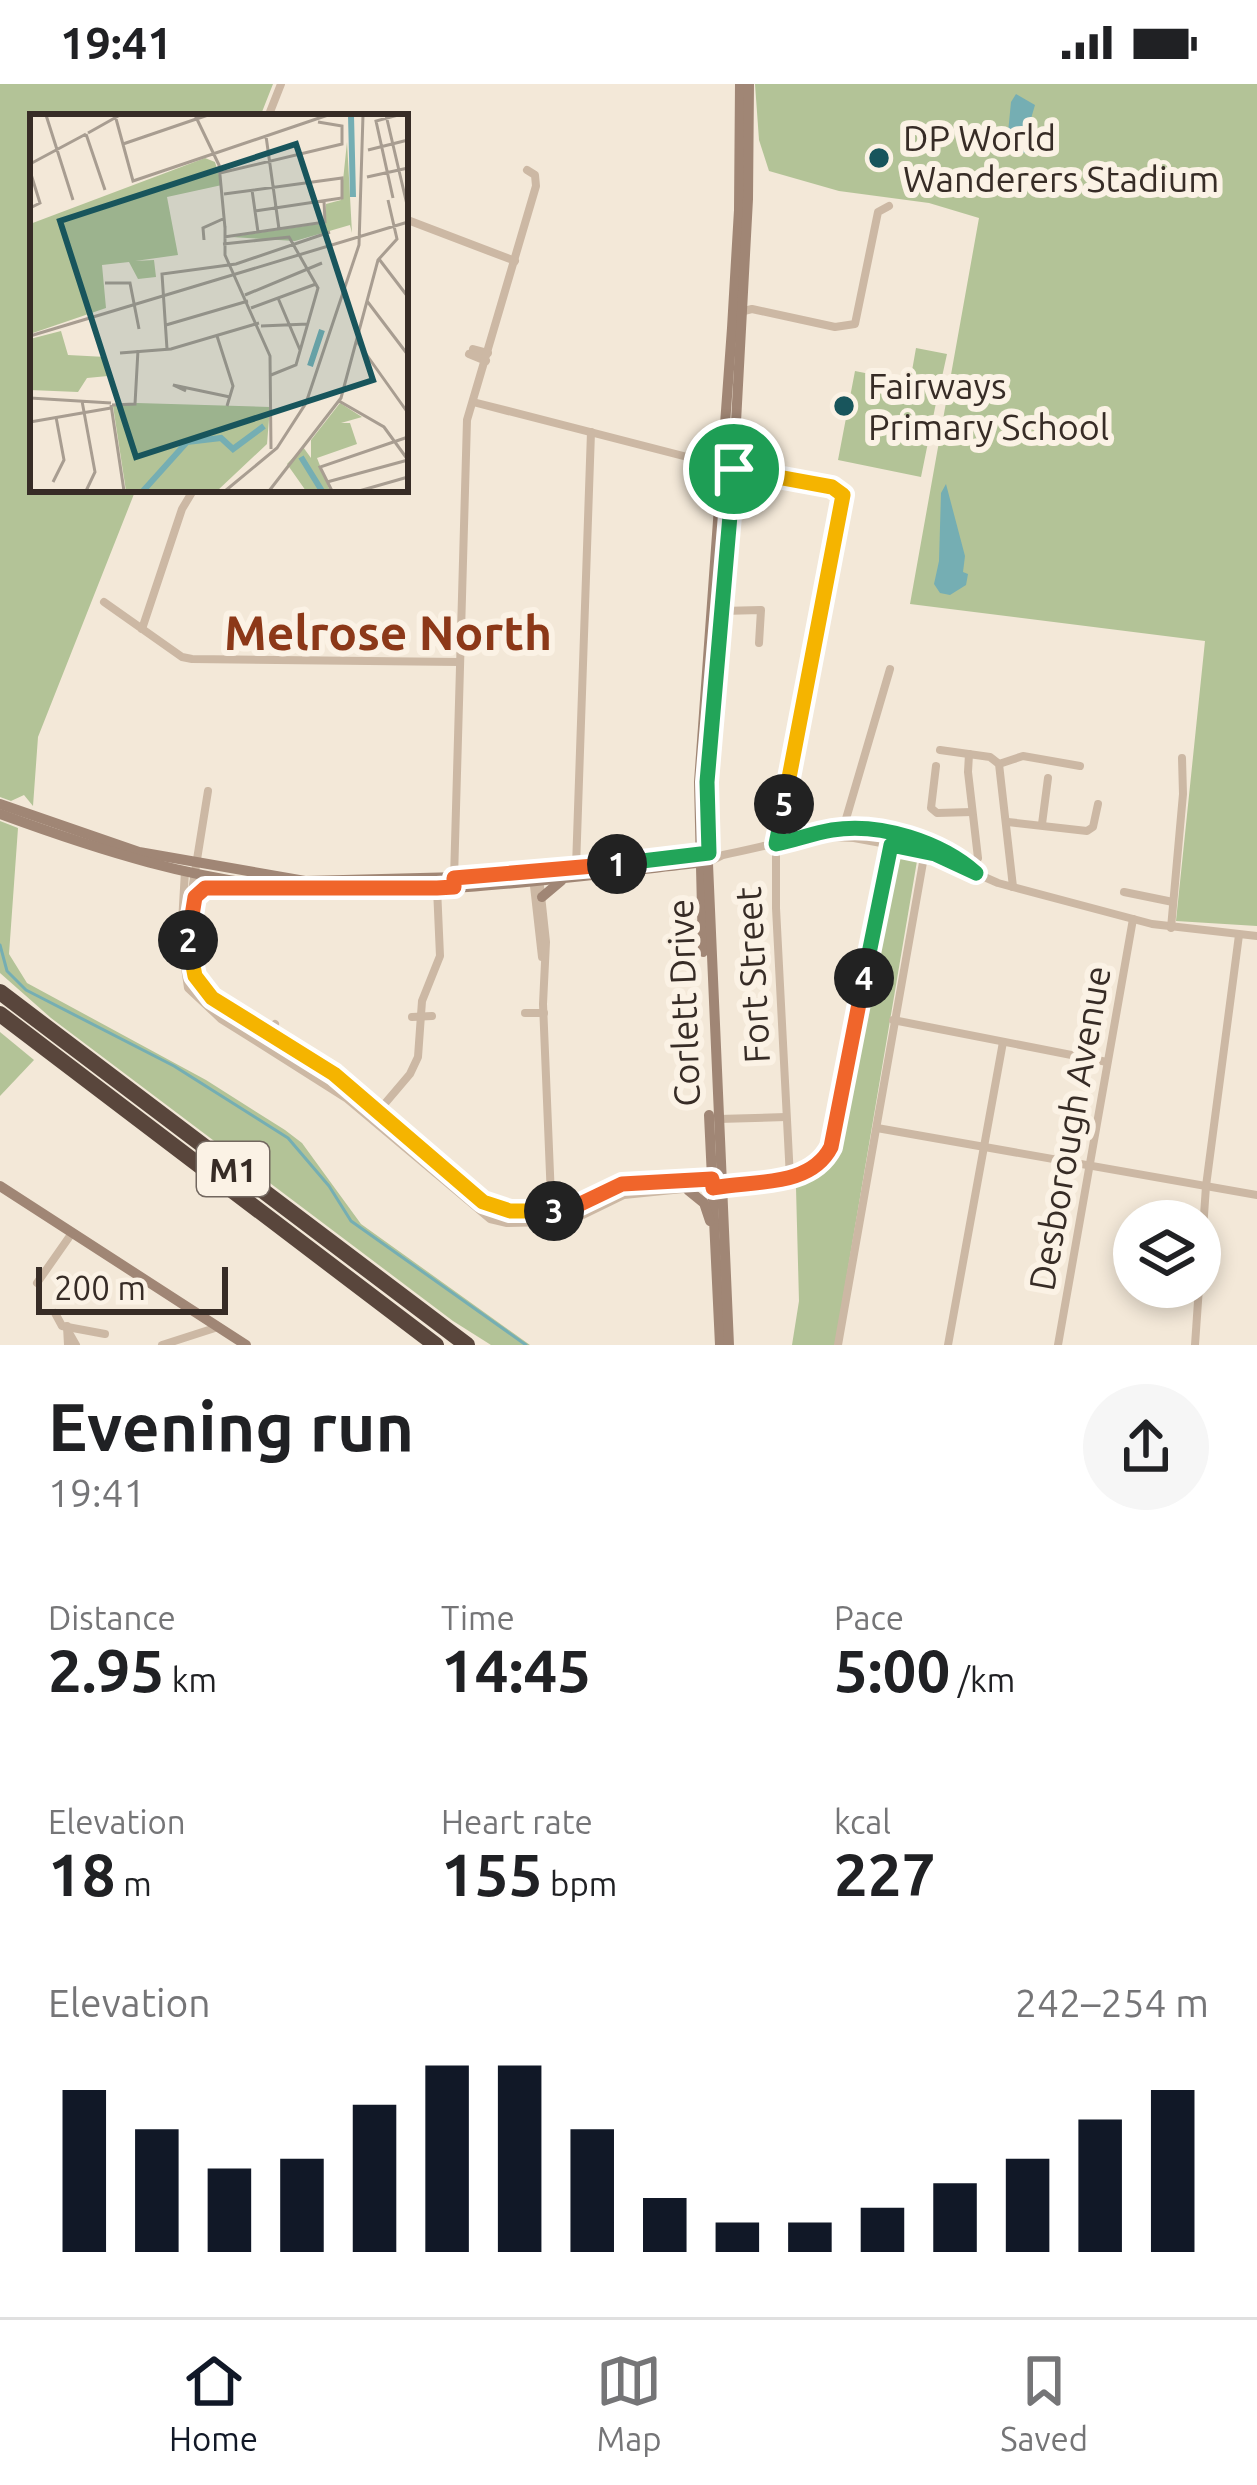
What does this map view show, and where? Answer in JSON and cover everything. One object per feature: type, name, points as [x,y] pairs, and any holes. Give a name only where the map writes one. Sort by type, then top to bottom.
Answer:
[{"type":"highway","name":"M1","points":[[0,992],[467,1345]]},
{"type":"highway","name":"M1","points":[[3,1016],[436,1345]]},
{"type":"highway","points":[[380,1305],[424,1345]]},
{"type":"main road","name":"Corlett Drive","points":[[738,312],[740,84]]},
{"type":"main road","name":"Corlett Drive","points":[[720,1345],[707,782],[722,611],[749,84]]},
{"type":"main road","name":"Corlett Drive","points":[[728,467],[699,782],[708,858],[729,1345]]},
{"type":"main road","points":[[0,804],[112,845],[280,886]]},
{"type":"main road","points":[[0,814],[133,860],[305,881],[518,881],[536,876]]},
{"type":"main road","points":[[518,881],[538,896],[573,873],[613,864],[708,858]]},
{"type":"main road","points":[[188,933],[195,897],[202,890],[437,888],[454,882],[631,873],[708,858]]},
{"type":"main road","points":[[613,864],[631,873]]},
{"type":"main road","points":[[0,1186],[246,1345]]},
{"type":"main road","points":[[688,1190],[704,1203],[714,1236]]},
{"type":"street","points":[[269,114],[281,84]]},
{"type":"street","points":[[454,882],[466,430],[536,186],[535,176],[527,170]]},
{"type":"street","points":[[738,312],[752,309],[835,327],[852,325],[859,319],[878,212],[889,206]]},
{"type":"street","points":[[408,220],[514,261]]},
{"type":"street","points":[[471,352],[487,357]]},
{"type":"street","points":[[472,402],[728,467]]},
{"type":"street","points":[[573,873],[591,432]]},
{"type":"street","name":"Fort Street","points":[[728,467],[838,489],[843,500],[776,844],[790,1178]]},
{"type":"street","points":[[142,629],[182,509],[192,492]]},
{"type":"street","points":[[104,602],[192,659],[460,662]]},
{"type":"street","points":[[722,611],[761,610],[759,643]]},
{"type":"street","points":[[843,829],[890,669]]},
{"type":"street","points":[[940,750],[990,757],[999,764],[1013,886]]},
{"type":"street","points":[[969,754],[978,858]]},
{"type":"street","points":[[999,764],[1023,756],[1079,766]]},
{"type":"street","points":[[1171,928],[1182,758]]},
{"type":"street","points":[[936,766],[931,808],[937,813],[973,812]]},
{"type":"street","points":[[1042,824],[1048,778]]},
{"type":"street","points":[[208,791],[189,866],[181,940],[188,988],[209,1010],[375,1116],[488,1205],[552,1217],[583,1215],[620,1196],[719,1183]]},
{"type":"street","points":[[1008,822],[1090,831],[1098,804]]},
{"type":"street","points":[[708,858],[843,829],[937,846],[976,873]]},
{"type":"street","points":[[812,836],[888,839],[1013,886],[1133,920],[1257,936]]},
{"type":"street","points":[[552,1217],[614,1186],[790,1178],[825,1159],[837,1119],[888,839]]},
{"type":"street","points":[[838,1345],[925,851]]},
{"type":"street","points":[[189,866],[192,967],[207,992],[322,1065],[375,1116]]},
{"type":"street","points":[[536,876],[546,942],[552,1217]]},
{"type":"street","points":[[375,1116],[414,1066],[425,991],[439,961],[437,888]]},
{"type":"street","points":[[1124,892],[1173,902]]},
{"type":"street","name":"Desborough Avenue","points":[[1058,1345],[1133,920]]},
{"type":"street","points":[[1205,1200],[1239,935]]},
{"type":"street","points":[[525,1013],[544,1013]]},
{"type":"street","points":[[893,1020],[1107,1062]]},
{"type":"street","points":[[260,1042],[275,1024]]},
{"type":"street","points":[[948,1345],[1003,1042]]},
{"type":"street","points":[[717,1119],[786,1117]]},
{"type":"street","points":[[877,1128],[1257,1195]]},
{"type":"street","points":[[37,1283],[72,1233]]},
{"type":"street","points":[[1195,1345],[1198,1308]]},
{"type":"street","points":[[56,1313],[68,1329],[105,1334]]},
{"type":"street","points":[[162,1345],[194,1340],[218,1327]]},
{"type":"street","points":[[68,1329],[72,1345]]},
{"type":"green space","points":[[0,84],[273,84],[261,114],[30,114],[30,492],[135,492],[38,737],[33,806],[24,795],[11,801],[0,797]]},
{"type":"green space","points":[[755,84],[1257,84],[1257,926],[1176,921],[1205,641],[910,604],[979,218],[929,203],[839,191],[769,171],[759,140]]},
{"type":"green space","points":[[916,348],[947,354],[940,386],[919,383],[939,388],[921,477],[838,460],[855,371],[910,382]]},
{"type":"green space","points":[[0,821],[18,828],[9,954],[27,983],[206,1080],[285,1130],[302,1143],[361,1224],[530,1345],[491,1345],[453,1321],[51,1018],[0,973]]},
{"type":"green space","points":[[893,855],[917,861],[835,1345],[792,1345],[799,1301],[796,1188],[822,1172],[838,1146]]},
{"type":"green space","points":[[0,1032],[34,1060],[0,1096]]},
{"type":"water","points":[[1016,94],[1035,105],[1030,122],[1032,155],[1013,150],[1007,143]]},
{"type":"water","points":[[946,484],[965,556],[963,572],[968,574],[966,585],[950,595],[940,593],[934,584],[941,493]]},
{"type":"waterway","points":[[0,945],[7,971],[26,990],[174,1066],[288,1138],[329,1186],[351,1221],[526,1345]]},
{"type":"place","name":"DP World Wanderers Stadium","points":[[879,158]]},
{"type":"place","name":"Fairways Primary School","points":[[844,406]]},
{"type":"district","name":"Melrose North","points":[[388,632]]},
{"type":"route","points":[[734,469],[832,487],[843,495],[776,844],[838,829],[879,832],[937,846],[976,873],[935,854],[891,845],[833,1139],[817,1168],[790,1178],[713,1188],[712,1179],[622,1184],[572,1208],[552,1211],[495,1208],[440,1168],[322,1065],[207,992],[192,967],[188,933],[195,897],[214,887],[454,887],[454,878],[709,853],[707,782],[734,469]]}]
